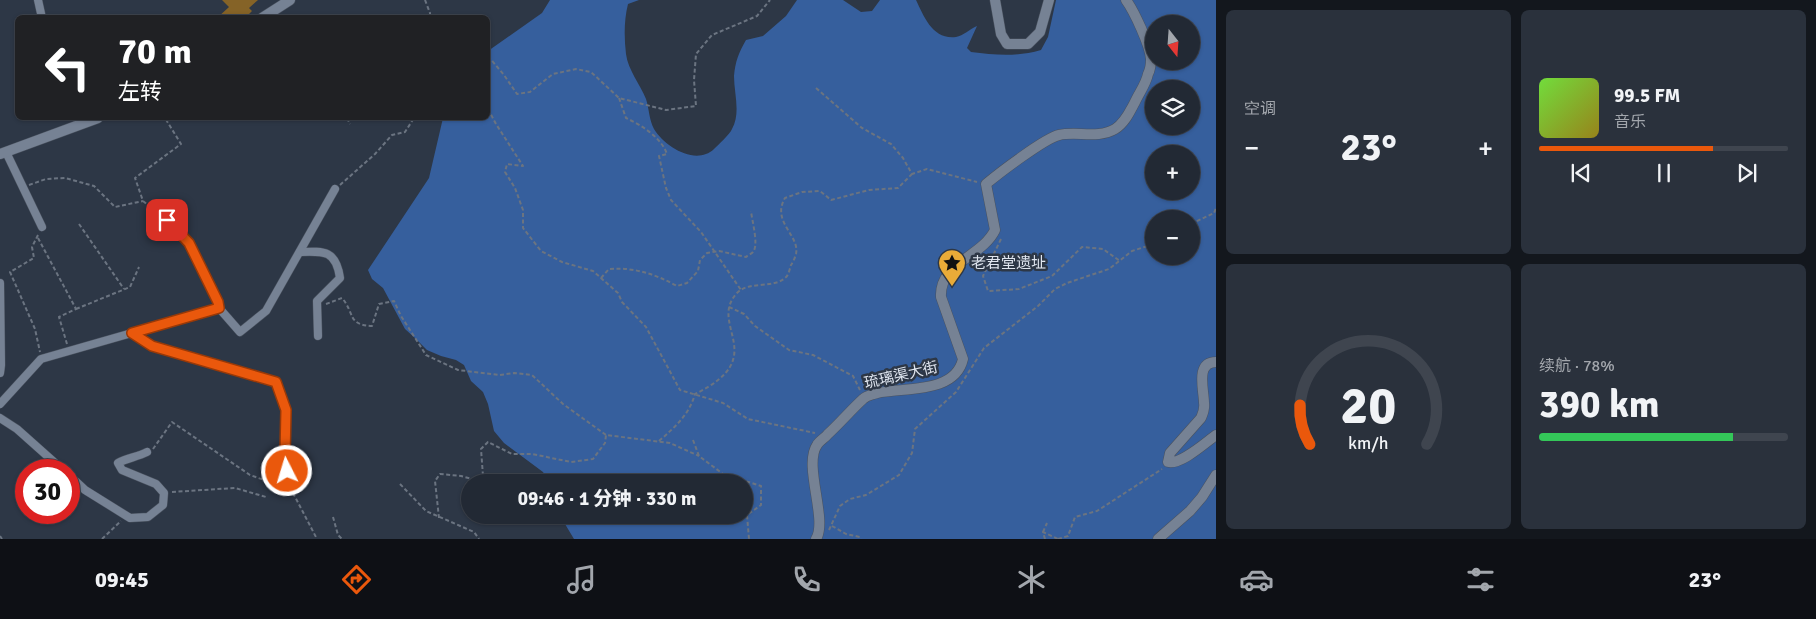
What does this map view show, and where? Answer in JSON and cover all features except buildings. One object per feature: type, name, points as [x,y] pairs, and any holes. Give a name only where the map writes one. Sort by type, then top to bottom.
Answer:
[{"type":"street","points":[[38,0],[41,15]]},
{"type":"street","points":[[267,15],[290,0]]},
{"type":"street","points":[[995,0],[1001,34],[1007,44],[1028,44],[1040,32],[1049,0]]},
{"type":"street","points":[[995,230],[986,184],[1045,142],[1058,135],[1109,132],[1118,128],[1127,116],[1148,75],[1151,60],[1144,38],[1126,0]]},
{"type":"street","points":[[42,227],[23,187],[3,153],[93,120]]},
{"type":"street","points":[[167,220],[189,243],[218,302],[219,308],[240,332],[266,311],[335,190]]},
{"type":"street","name":"琉璃渠大街","points":[[816,539],[819,524],[813,460],[816,445],[865,396],[889,390],[929,387],[944,382],[956,375],[961,366],[962,359],[940,289],[947,273],[981,247],[995,230]]},
{"type":"street","points":[[300,252],[323,251],[330,255],[337,263],[340,278],[317,301],[318,336]]},
{"type":"street","points":[[0,283],[0,373]]},
{"type":"street","points":[[0,404],[41,359],[219,308]]},
{"type":"street","points":[[132,333],[152,346],[276,382],[286,410],[285,456],[290,487]]},
{"type":"street","points":[[1216,362],[1210,362],[1206,365],[1201,381],[1204,412],[1170,454],[1168,462],[1173,463],[1181,460],[1216,436]]},
{"type":"street","points":[[0,418],[17,429],[51,459]]},
{"type":"street","points":[[80,485],[130,518],[148,517],[163,505],[164,493],[156,484],[122,470],[118,466],[118,463],[126,458],[135,458],[147,452]]},
{"type":"street","points":[[1158,539],[1190,511],[1202,497],[1216,475]]},
{"type":"path","points":[[425,0],[430,15]]},
{"type":"path","points":[[619,98],[666,110],[696,106],[694,80],[696,54],[712,35],[757,16],[770,0]]},
{"type":"path","points":[[490,58],[517,94],[530,92],[553,74],[576,69],[591,72],[619,98],[626,118],[639,124],[664,144],[667,154],[659,156],[666,188],[671,200],[701,232],[742,291]]},
{"type":"path","points":[[816,88],[862,128],[891,144],[903,158],[912,174]]},
{"type":"path","points":[[490,112],[523,166],[507,164],[505,172],[515,188],[523,210],[523,228],[540,251],[562,262],[593,271],[618,293],[622,302],[646,327],[680,390],[723,403],[748,419],[827,436]]},
{"type":"path","points":[[166,120],[181,144],[135,178],[143,201],[167,220]]},
{"type":"path","points":[[348,120],[350,124]]},
{"type":"path","points":[[335,190],[375,154],[392,134],[405,132],[413,120]]},
{"type":"path","points":[[659,442],[681,421],[695,394],[714,385],[727,372],[734,358],[735,342],[729,322],[729,308],[738,292],[749,287],[773,283],[786,276],[796,253],[792,238],[782,219],[781,205],[785,198],[802,192],[820,191],[831,200],[869,190],[898,188],[912,174],[927,168],[938,173],[986,184]]},
{"type":"path","points":[[23,187],[46,179],[65,178],[94,186],[116,207],[143,201]]},
{"type":"path","points":[[1200,220],[1214,213],[1216,208]]},
{"type":"path","points":[[601,278],[609,269],[624,268],[649,273],[677,286],[687,284],[698,271],[700,260],[707,253],[719,252],[746,257],[753,252],[756,244],[751,211]]},
{"type":"path","points":[[79,224],[124,289]]},
{"type":"path","points":[[41,359],[35,329],[10,272],[34,258],[32,247],[42,227]]},
{"type":"path","points":[[995,230],[1002,239],[983,276],[988,291],[1019,289],[1052,276],[1082,247],[1103,249],[1120,261]]},
{"type":"path","points":[[37,236],[76,309]]},
{"type":"path","points":[[828,532],[840,506],[850,499],[866,495],[899,475],[912,453],[916,429],[956,392],[984,348],[1038,306],[1054,289],[1109,269],[1132,251],[1145,247]]},
{"type":"path","points":[[69,351],[59,317],[130,287],[139,267]]},
{"type":"path","points":[[317,308],[342,298],[346,302],[353,318],[360,325],[372,326],[379,304],[394,301],[401,316],[426,355],[458,370],[500,375],[514,373],[532,375],[563,404],[606,435],[670,443],[699,456],[723,474],[761,486],[761,505],[746,515],[749,539]]},
{"type":"path","points":[[729,308],[744,314],[755,326],[789,350],[813,355],[853,376],[865,396]]},
{"type":"path","points":[[147,452],[154,449],[172,422],[250,475],[278,486],[290,487],[317,539]]},
{"type":"path","points":[[439,518],[435,481],[440,474],[476,480],[482,476],[481,449],[488,442],[512,454],[532,454],[571,462],[593,459],[605,443],[606,435]]},
{"type":"path","points":[[693,440],[699,456]]},
{"type":"path","points":[[1043,532],[1058,539],[1068,536],[1075,516],[1097,512],[1173,463]]},
{"type":"path","points":[[400,484],[426,511],[474,532],[479,539]]},
{"type":"path","points":[[164,493],[235,488],[266,497]]},
{"type":"path","points":[[102,539],[126,516]]},
{"type":"path","points":[[333,517],[338,535],[342,539]]},
{"type":"path","points":[[1045,539],[1043,532],[1047,523]]},
{"type":"path","points":[[832,526],[846,534],[860,537],[861,539]]},
{"type":"shaded area","points":[[550,0],[639,0],[628,4],[626,16],[625,41],[629,66],[646,99],[652,125],[659,136],[681,152],[699,156],[707,154],[714,149],[729,134],[735,123],[737,110],[734,76],[738,57],[746,40],[763,36],[786,16],[797,0],[843,0],[861,12],[872,11],[880,0],[916,0],[930,26],[941,35],[956,37],[977,26],[967,48],[971,52],[1006,55],[1041,50],[1048,37],[1056,0],[1216,0],[1216,539],[574,539],[565,524],[753,524],[753,474],[544,474],[504,443],[494,431],[488,404],[483,392],[471,381],[464,365],[456,360],[427,350],[405,329],[383,288],[372,279],[368,270],[429,178],[443,120],[490,120],[490,50],[542,13]]},
{"type":"place","name":"老君堂遗址","points":[[952,287]]},
{"type":"route","points":[[167,220],[189,243],[218,302],[219,308],[132,333],[152,346],[276,382],[286,410],[285,456],[287,471]]}]
